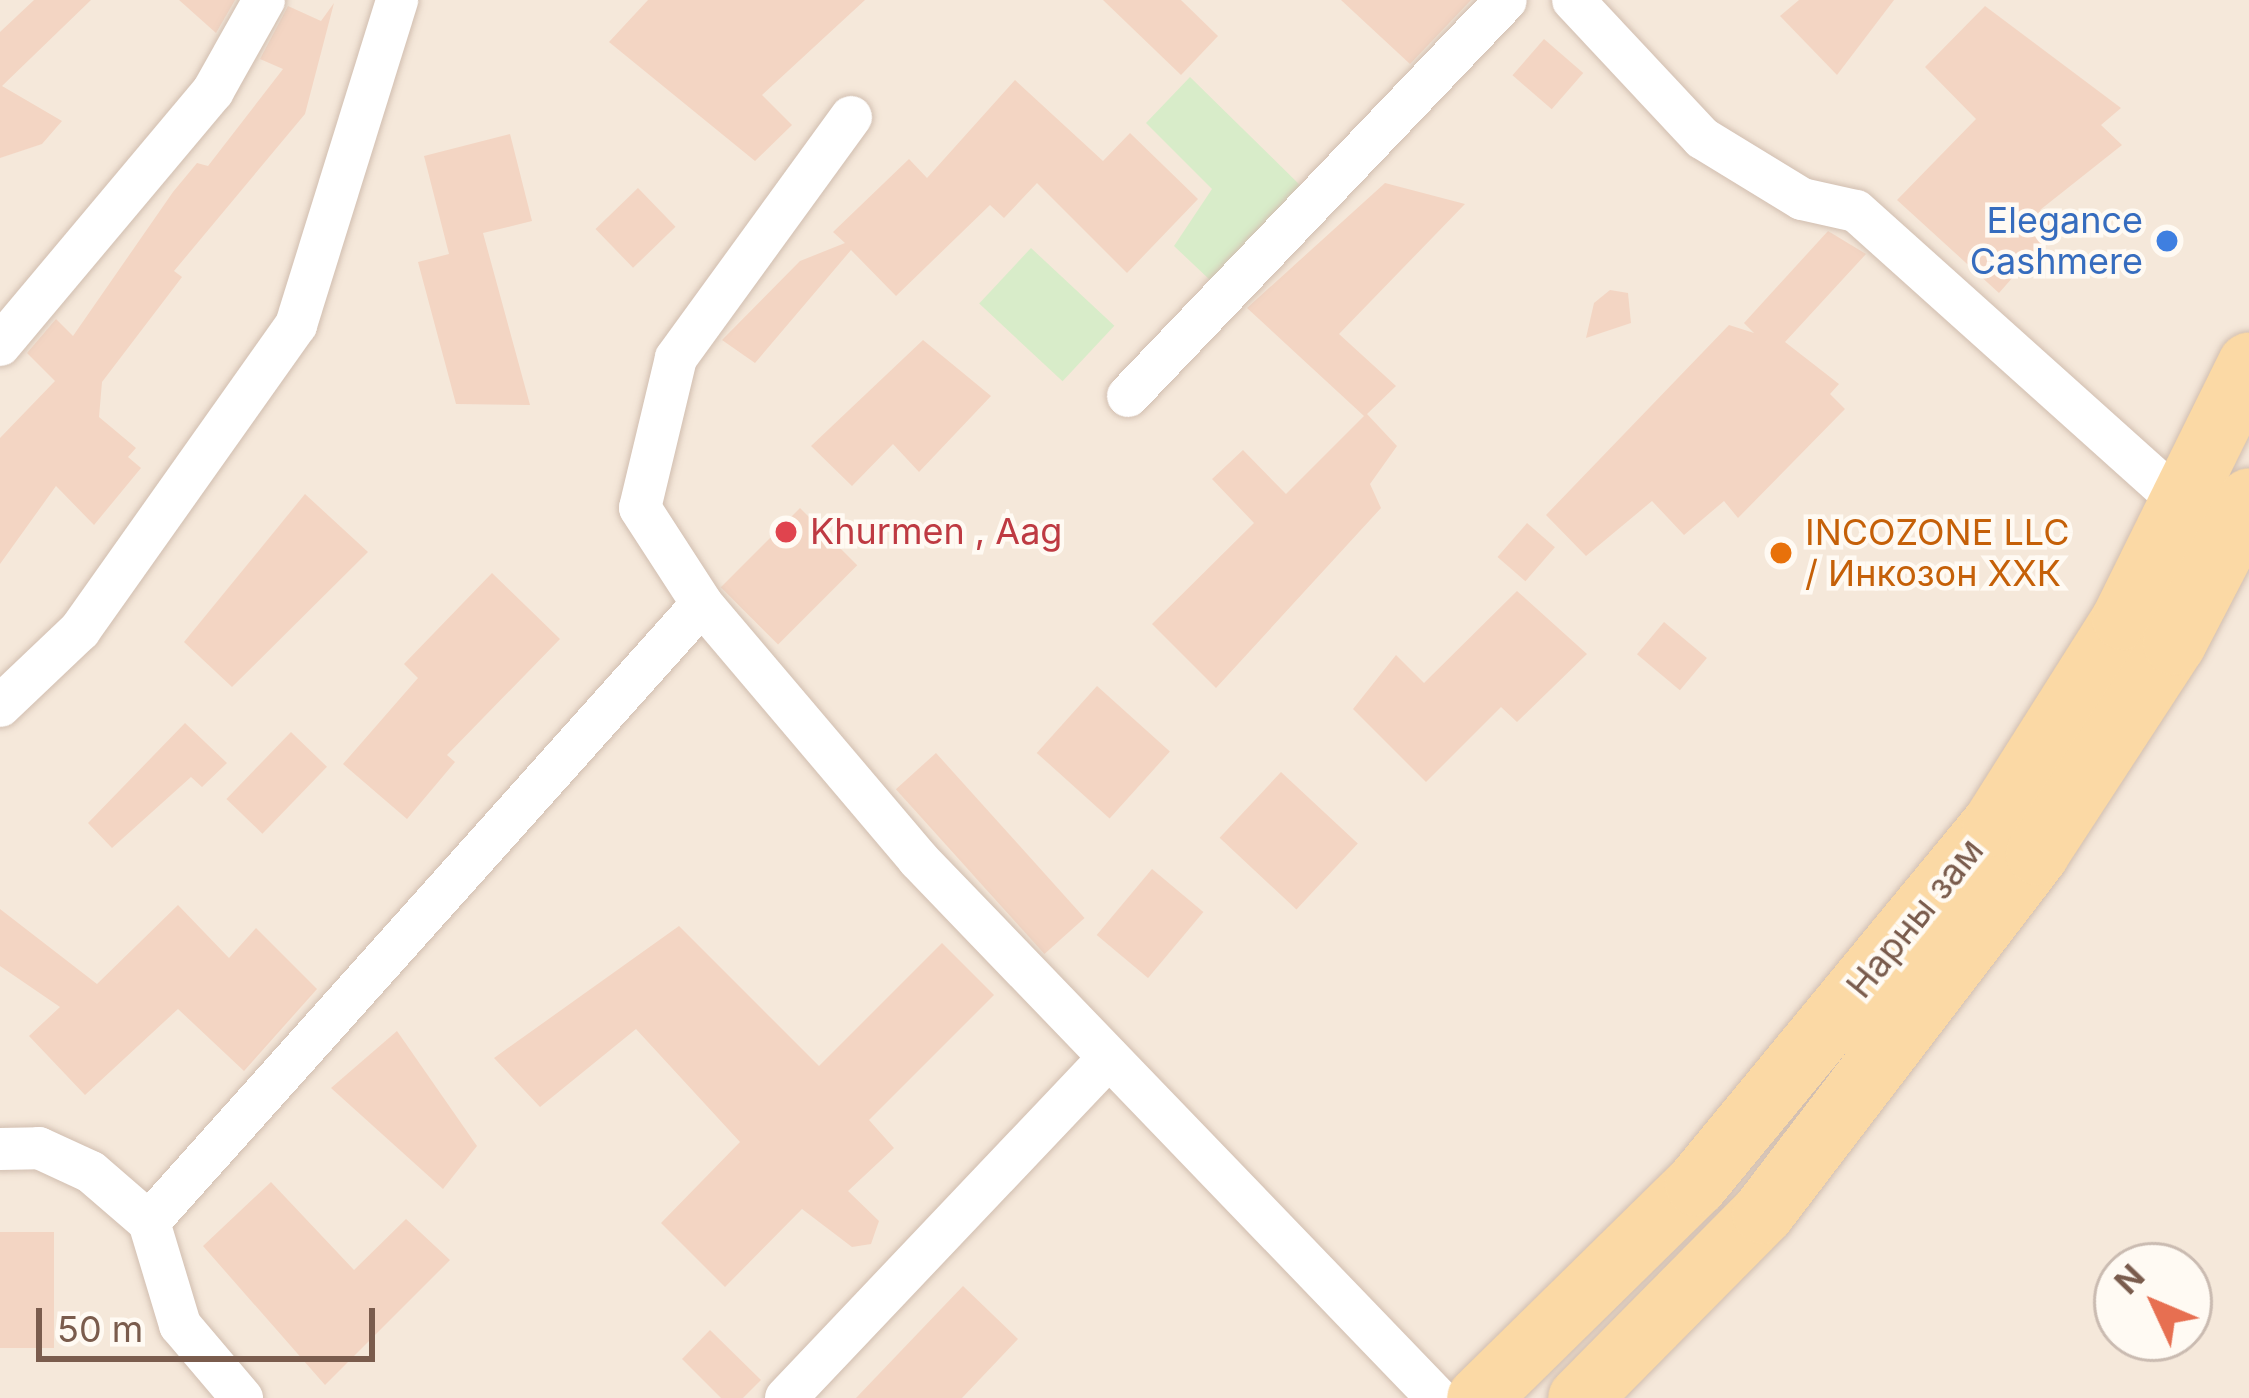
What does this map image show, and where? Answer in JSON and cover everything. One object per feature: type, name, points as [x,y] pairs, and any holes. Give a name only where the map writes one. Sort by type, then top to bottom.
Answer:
[{"type":"main road","name":"Нарны зам","points":[[1478,1398],[1696,1184],[1993,824],[2183,505],[2249,363]]},
{"type":"main road","name":"Нарны зам","points":[[1579,1398],[1763,1212],[2036,853],[2174,643],[2249,499]]},
{"type":"street","points":[[0,345],[213,92],[264,0]]},
{"type":"street","points":[[0,706],[80,630],[296,325],[397,0]]},
{"type":"street","points":[[1128,396],[1506,0]]},
{"type":"street","points":[[1573,0],[1702,138],[1802,199],[1856,211],[2183,505]]},
{"type":"street","points":[[851,117],[676,358],[640,508],[702,604],[917,859],[1437,1398]]},
{"type":"street","points":[[149,1222],[702,604]]},
{"type":"street","points":[[786,1398],[1108,1058]]},
{"type":"street","points":[[0,1149],[39,1148],[91,1172],[149,1222],[180,1325],[242,1398]]},
{"type":"shaded area","points":[[0,0],[2249,0],[2249,1398],[0,1398]]},
{"type":"green space","points":[[1190,77],[1306,191],[1211,281],[1174,246],[1212,189],[1146,123]]},
{"type":"green space","points":[[1031,248],[1114,326],[1063,381],[979,304]]},
{"type":"building","points":[[34,0],[91,0],[2,86],[62,121],[42,144],[0,158],[0,32]]},
{"type":"building","points":[[179,0],[235,0],[216,33]]},
{"type":"building","points":[[648,0],[865,0],[762,95],[792,125],[755,161],[609,42]]},
{"type":"building","points":[[1103,0],[1181,0],[1218,36],[1181,75]]},
{"type":"building","points":[[1341,0],[1471,0],[1410,64]]},
{"type":"building","points":[[1799,0],[1894,0],[1837,75],[1780,16]]},
{"type":"building","points":[[334,3],[305,114],[174,271],[182,277],[102,382],[99,417],[136,448],[128,457],[141,468],[94,525],[56,486],[0,564],[0,438],[55,381],[27,353],[56,319],[73,336],[173,192],[197,163],[208,166],[283,69],[260,59],[288,6],[321,21]]},
{"type":"building","points":[[1985,6],[2121,108],[2101,125],[2122,145],[2040,210],[2057,227],[1999,293],[1897,200],[1976,119],[1925,67]]},
{"type":"building","points":[[1544,39],[1583,73],[1552,109],[1513,75]]},
{"type":"building","points":[[1015,80],[1103,161],[1130,133],[1198,199],[1127,273],[1037,183],[1004,218],[990,205],[896,296],[851,250],[755,363],[722,340],[800,261],[845,243],[833,232],[909,159],[927,178]]},
{"type":"building","points":[[510,134],[532,221],[483,233],[530,405],[456,404],[418,262],[449,254],[424,156]]},
{"type":"building","points":[[1385,183],[1465,204],[1339,334],[1396,386],[1367,414],[1397,446],[1370,484],[1381,508],[1216,688],[1152,624],[1254,523],[1212,479],[1243,450],[1286,494],[1364,416],[1247,308]]},
{"type":"building","points":[[638,188],[676,227],[633,268],[596,229]]},
{"type":"building","points":[[1828,231],[1866,254],[1785,342],[1839,384],[1830,394],[1845,409],[1738,518],[1724,501],[1684,535],[1652,501],[1586,556],[1546,515],[1729,325],[1754,333],[1744,323]]},
{"type":"building","points":[[1610,290],[1628,293],[1631,323],[1586,338],[1594,303]]},
{"type":"building","points":[[923,340],[991,396],[919,472],[893,444],[852,486],[811,446]]},
{"type":"building","points":[[305,494],[368,552],[232,687],[184,642]]},
{"type":"building","points":[[800,508],[857,565],[778,644],[721,587]]},
{"type":"building","points":[[1527,523],[1555,547],[1525,581],[1497,557]]},
{"type":"building","points":[[492,573],[560,639],[447,755],[455,762],[407,819],[343,764],[418,678],[404,664]]},
{"type":"building","points":[[1517,591],[1587,654],[1517,722],[1501,707],[1426,782],[1353,709],[1396,655],[1424,683]]},
{"type":"building","points":[[1664,622],[1707,658],[1680,690],[1637,654]]},
{"type":"building","points":[[1097,686],[1170,752],[1110,818],[1037,753]]},
{"type":"building","points":[[185,723],[227,763],[202,787],[191,777],[112,848],[88,823]]},
{"type":"building","points":[[291,732],[327,767],[262,834],[226,799]]},
{"type":"building","points":[[936,753],[1085,918],[1044,954],[896,789]]},
{"type":"building","points":[[1281,772],[1358,844],[1296,909],[1220,838]]},
{"type":"building","points":[[1152,869],[1203,912],[1148,978],[1097,935]]},
{"type":"building","points":[[178,905],[229,958],[256,928],[317,989],[244,1071],[178,1009],[85,1095],[29,1036],[60,1007],[0,966],[0,909],[97,984]]},
{"type":"building","points":[[679,926],[819,1066],[942,943],[994,995],[869,1120],[894,1148],[848,1191],[879,1221],[871,1244],[852,1247],[802,1209],[725,1287],[661,1223],[740,1142],[636,1029],[540,1107],[494,1058]]},
{"type":"building","points":[[397,1031],[477,1146],[443,1189],[331,1088]]},
{"type":"building","points":[[271,1182],[354,1270],[406,1219],[450,1260],[325,1385],[203,1246]]},
{"type":"building","points":[[0,1232],[54,1232],[54,1348],[0,1348]]},
{"type":"building","points":[[963,1286],[1018,1339],[962,1398],[856,1398]]},
{"type":"building","points":[[710,1330],[761,1380],[743,1398],[721,1398],[682,1359]]},
{"type":"place","name":"Elegance Cashmere","points":[[2167,241]]},
{"type":"place","name":"Khurmen , Aag","points":[[786,532]]},
{"type":"place","name":"INCOZONE LLC / Инкозон ХХК","points":[[1781,553]]}]
